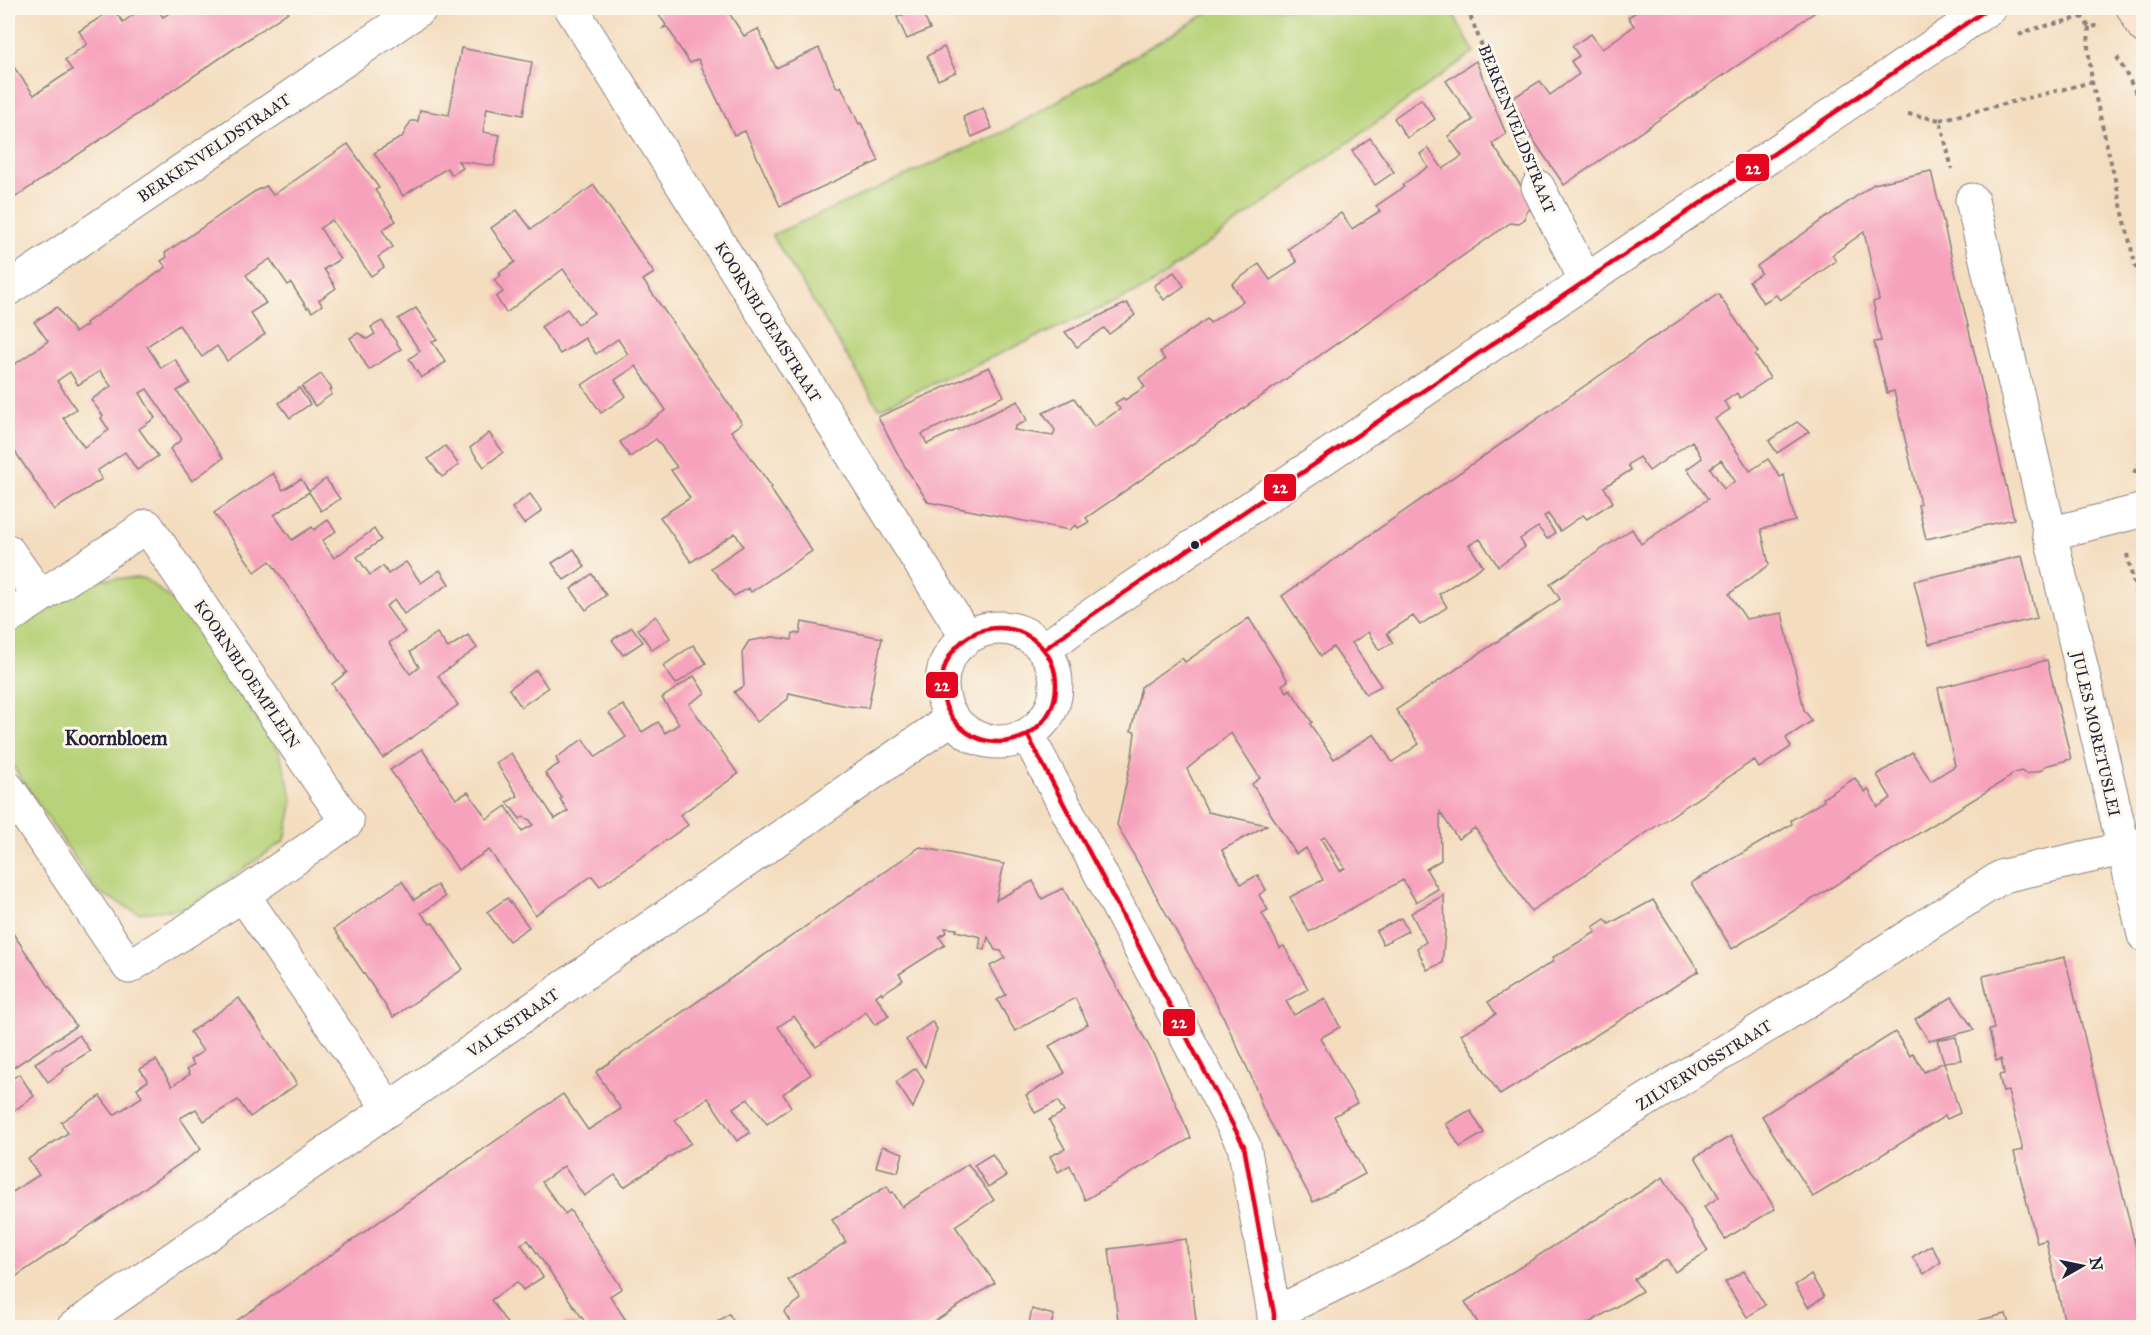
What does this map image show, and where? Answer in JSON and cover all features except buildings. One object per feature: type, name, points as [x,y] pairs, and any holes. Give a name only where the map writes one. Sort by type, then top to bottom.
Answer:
[{"type":"main road","points":[[2133,8],[2144,27]]},
{"type":"street","name":"BERKENVELDSTRAAT","points":[[8,289],[421,8]]},
{"type":"street","name":"KOORNBLOEMSTRAAT","points":[[571,8],[966,636]]},
{"type":"street","points":[[1045,649],[1077,625],[1989,8]]},
{"type":"street","name":"BERKENVELDSTRAAT","points":[[1538,187],[1586,281]]},
{"type":"street","name":"JULES MORETUSLEI","points":[[1972,200],[2049,534],[2133,847],[2144,935]]},
{"type":"street","points":[[2049,534],[2144,510]]},
{"type":"street","name":"KOORNBLOEMPLEIN","points":[[8,618],[39,595],[147,526],[347,822],[243,895],[129,968],[8,788]]},
{"type":"street","points":[[8,551],[39,595]]},
{"type":"street","points":[[995,626],[1025,632],[1045,649],[1058,682],[1050,713],[1028,735],[1001,743],[973,737],[952,718],[942,690],[946,660],[966,636],[995,626]]},
{"type":"street","name":"VALKSTRAAT","points":[[73,1328],[952,718]]},
{"type":"street","points":[[1028,735],[1244,1146],[1274,1321]]},
{"type":"street","name":"ZILVERVOSSTRAAT","points":[[1274,1321],[1401,1252],[1837,982],[2003,876],[2133,847]]},
{"type":"street","points":[[243,895],[389,1109]]},
{"type":"path","name":"BERKENVELDSTRAAT","points":[[1467,8],[1538,187]]},
{"type":"path","points":[[2076,8],[2089,27],[2088,47],[2092,82],[2144,302]]},
{"type":"path","points":[[2089,27],[2101,26]]},
{"type":"path","points":[[2117,56],[2144,107]]},
{"type":"path","points":[[1908,114],[1940,120],[2092,82]]},
{"type":"path","points":[[1940,120],[1951,168],[1972,200]]},
{"type":"green space","points":[[1216,8],[1450,8],[1474,52],[1146,288],[879,408],[772,235],[1008,130]]},
{"type":"green space","points":[[144,578],[183,608],[279,751],[293,800],[285,840],[187,908],[138,913],[97,891],[8,759],[8,633],[90,579]]},
{"type":"transit line","name":"22","points":[[1045,649],[1077,625],[1989,8]]},
{"type":"transit line","name":"22","points":[[999,628],[1021,632],[1039,645],[1052,663],[1056,685],[1052,707],[1039,725],[1021,738],[999,742],[977,738],[959,725],[946,707],[942,685],[946,663],[959,645],[977,632],[999,628]]},
{"type":"transit line","name":"22","points":[[1028,736],[1244,1146],[1274,1314],[1274,1328]]},
{"type":"district","name":"Koornbloem","points":[[116,738]]}]
